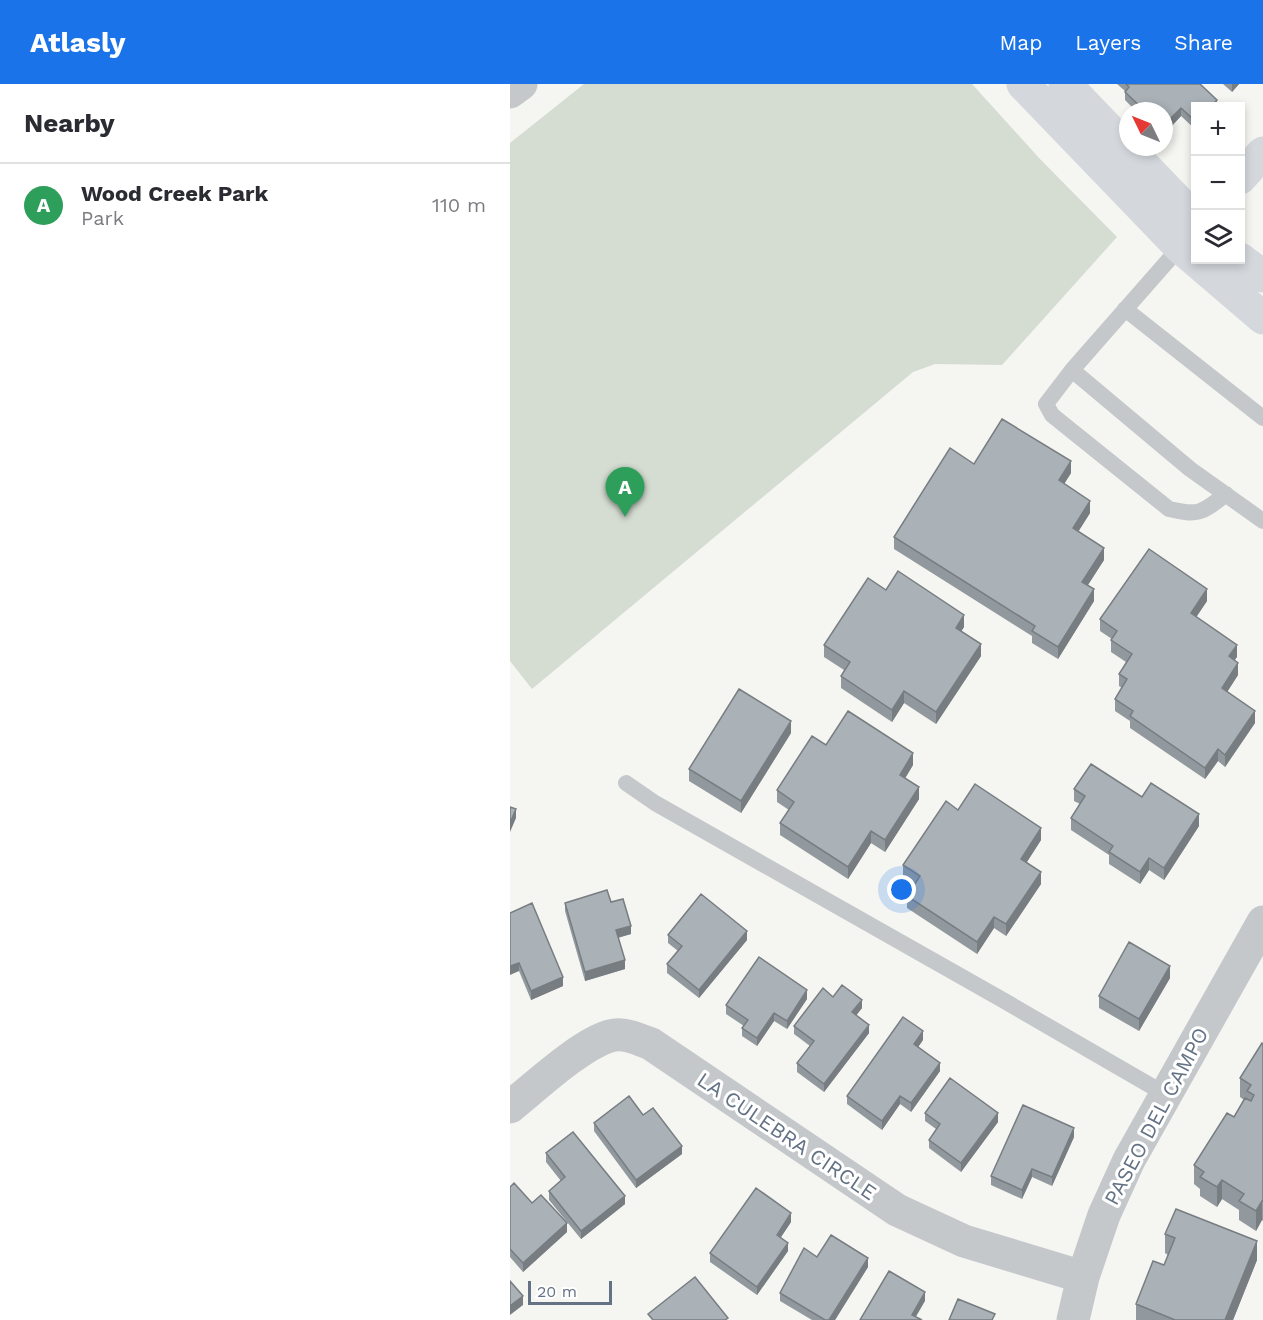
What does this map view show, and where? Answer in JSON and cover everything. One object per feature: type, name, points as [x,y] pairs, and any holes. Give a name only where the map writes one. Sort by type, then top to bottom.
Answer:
[{"type":"main road","points":[[1023,84],[1190,232]]},
{"type":"main road","points":[[1065,84],[1263,318]]},
{"type":"main road","points":[[1245,173],[1263,153]]},
{"type":"main road","points":[[1245,263],[1263,276]]},
{"type":"street","points":[[510,93],[521,84]]},
{"type":"street","name":"PASEO DEL CAMPO","points":[[1073,1320],[1083,1277],[1104,1215],[1129,1160],[1263,922]]},
{"type":"street","name":"LA CULEBRA CIRCLE","points":[[510,1107],[587,1046],[612,1035],[628,1036],[651,1044],[897,1210],[964,1241],[1083,1277]]},
{"type":"lane","points":[[1190,232],[1072,370],[1046,404],[1052,415],[1169,509],[1189,513],[1204,511],[1226,494]]},
{"type":"lane","points":[[1125,309],[1263,418]]},
{"type":"lane","points":[[1072,370],[1190,469],[1263,520]]},
{"type":"lane","points":[[626,783],[655,803],[1165,1094]]},
{"type":"shaded area","points":[[584,84],[972,84],[1040,159],[1117,237],[1002,365],[935,364],[913,372],[532,689],[510,661],[510,143]]},
{"type":"building","points":[[1126,84],[1200,84],[1217,100],[1215,102],[1191,102],[1191,117],[1181,108],[1173,116],[1173,102],[1136,102],[1125,92],[1129,87]]},
{"type":"building","points":[[1002,419],[1071,461],[1059,480],[1090,501],[1073,528],[1104,548],[1082,582],[1094,589],[1058,647],[1032,631],[1035,626],[894,537],[950,448],[974,464]]},
{"type":"building","points":[[1149,549],[1207,589],[1191,613],[1237,645],[1229,656],[1238,663],[1222,688],[1255,711],[1225,755],[1218,749],[1205,768],[1130,716],[1133,711],[1115,699],[1127,679],[1119,674],[1132,654],[1111,640],[1117,631],[1100,619]]},
{"type":"building","points":[[898,571],[964,615],[956,628],[981,644],[936,712],[904,691],[892,710],[841,676],[850,662],[824,645],[868,578],[886,590]]},
{"type":"building","points":[[739,689],[791,721],[741,801],[689,769]]},
{"type":"building","points":[[848,711],[913,753],[900,775],[919,787],[885,840],[871,831],[848,867],[780,823],[794,802],[777,790],[812,736],[826,745]]},
{"type":"building","points":[[1091,764],[1142,797],[1151,783],[1199,814],[1164,868],[1149,858],[1140,872],[1109,852],[1113,846],[1071,818],[1085,796],[1074,789]]},
{"type":"building","points":[[975,784],[1041,828],[1021,859],[1041,872],[1006,924],[994,917],[977,942],[907,896],[920,876],[903,865],[946,801],[958,810]]},
{"type":"building","points":[[510,807],[516,809],[510,823]]},
{"type":"building","points":[[607,890],[611,902],[623,899],[631,926],[616,930],[625,960],[585,972],[565,903]]},
{"type":"building","points":[[701,894],[747,931],[699,990],[667,964],[682,946],[668,935]]},
{"type":"building","points":[[532,903],[563,977],[531,991],[519,963],[510,966],[510,913]]},
{"type":"building","points":[[1129,942],[1170,966],[1139,1019],[1099,996]]},
{"type":"building","points":[[759,957],[807,990],[787,1021],[774,1013],[757,1038],[742,1028],[748,1020],[726,1005]]},
{"type":"building","points":[[842,985],[862,1000],[852,1012],[869,1025],[824,1084],[797,1063],[814,1041],[794,1026],[823,988],[833,997]]},
{"type":"building","points":[[903,1017],[923,1031],[914,1044],[940,1063],[911,1103],[900,1096],[882,1121],[847,1096]]},
{"type":"building","points":[[1262,1043],[1263,1201],[1256,1211],[1239,1201],[1244,1194],[1222,1180],[1217,1187],[1200,1177],[1204,1172],[1194,1165],[1227,1113],[1234,1117],[1245,1098],[1251,1101],[1254,1095],[1247,1091],[1251,1085],[1240,1078]]},
{"type":"building","points":[[950,1078],[998,1113],[961,1163],[929,1140],[940,1124],[925,1113]]},
{"type":"building","points":[[629,1096],[643,1115],[653,1108],[682,1146],[636,1180],[594,1123]]},
{"type":"building","points":[[1023,1105],[1074,1128],[1052,1177],[1032,1169],[1022,1190],[991,1176]]},
{"type":"building","points":[[573,1132],[625,1196],[581,1231],[549,1191],[565,1177],[546,1153]]},
{"type":"building","points":[[514,1183],[532,1203],[541,1195],[567,1223],[523,1263],[510,1249],[510,1187]]},
{"type":"building","points":[[756,1188],[791,1213],[777,1235],[788,1243],[757,1287],[710,1253]]},
{"type":"building","points":[[1176,1209],[1257,1241],[1225,1320],[1175,1320],[1136,1304],[1153,1261],[1164,1265],[1175,1238],[1165,1234]]},
{"type":"building","points":[[831,1235],[868,1258],[829,1320],[825,1320],[780,1293],[804,1248],[817,1257]]},
{"type":"building","points":[[889,1271],[925,1292],[912,1315],[922,1320],[860,1320]]},
{"type":"building","points":[[695,1277],[728,1318],[725,1320],[653,1320],[648,1314]]},
{"type":"building","points":[[510,1281],[523,1296],[510,1306]]},
{"type":"building","points":[[958,1299],[995,1314],[992,1320],[949,1320]]},
{"type":"place","name":"Wood Creek Park","points":[[625,517]]}]
